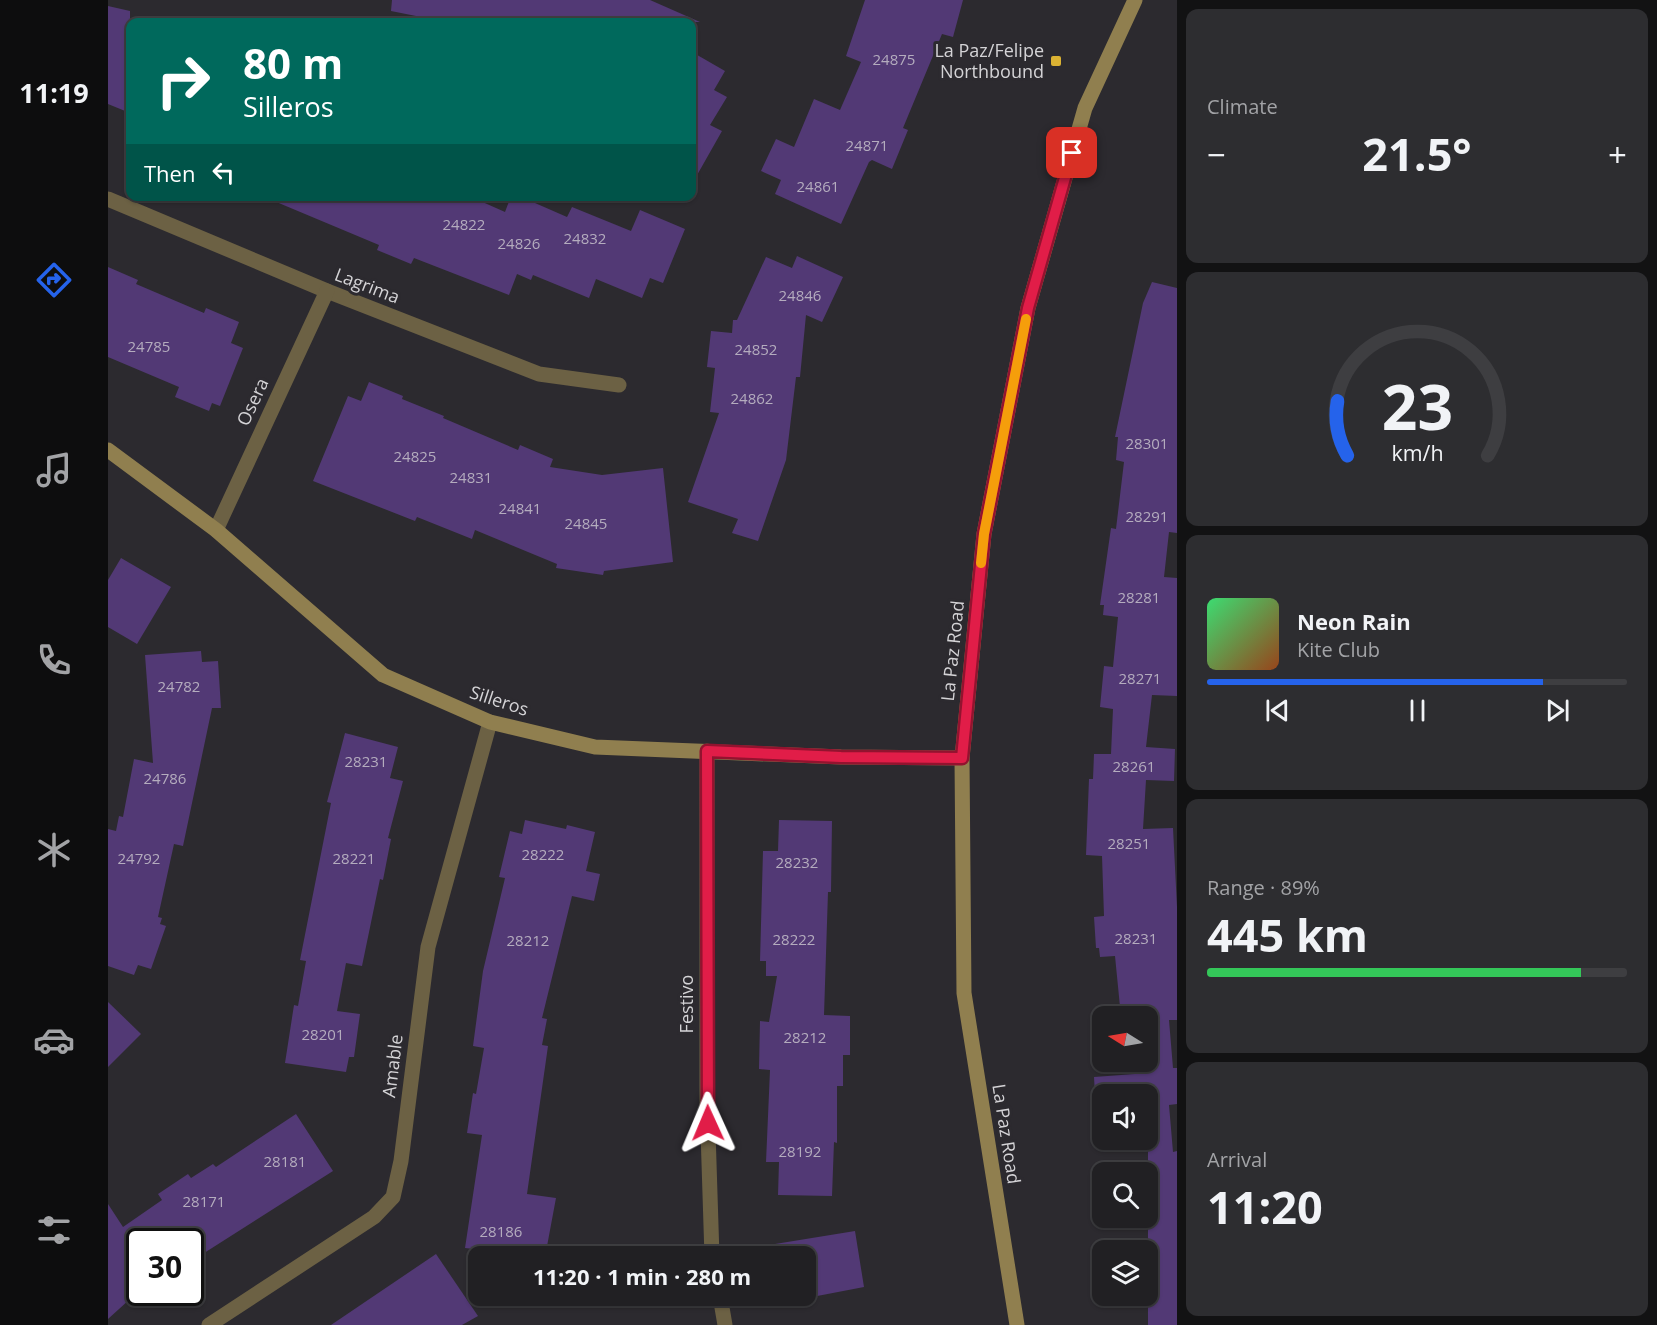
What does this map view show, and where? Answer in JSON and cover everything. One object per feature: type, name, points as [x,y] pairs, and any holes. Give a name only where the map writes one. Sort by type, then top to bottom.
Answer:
[{"type":"main road","name":"La Paz Road","points":[[1017,1325],[964,993],[962,758],[984,534],[1028,308],[1085,108],[1135,0]]},
{"type":"main road","name":"Silleros","points":[[108,450],[216,530],[383,675],[490,722],[595,747],[841,757],[962,758]]},
{"type":"street","name":"Lagrima","points":[[108,199],[327,291],[539,374],[619,385]]},
{"type":"street","name":"Osera","points":[[216,530],[327,291]]},
{"type":"street","name":"Amable","points":[[209,1325],[374,1217],[393,1197],[401,1161],[428,947],[490,722]]},
{"type":"street","name":"Festivo","points":[[707,751],[707,1100],[712,1246]]},
{"type":"street","points":[[722,1306],[725,1325]]},
{"type":"building","points":[[392,0],[650,0],[691,18],[426,18],[391,11]]},
{"type":"building","points":[[865,0],[963,0],[953,37],[942,34],[903,128],[908,130],[892,169],[872,160],[869,162],[841,224],[775,194],[781,180],[761,171],[776,139],[794,147],[814,99],[840,110],[861,62],[846,56]]},
{"type":"building","points":[[108,6],[130,11],[130,18],[126,18],[126,111],[108,104]]},
{"type":"building","points":[[696,54],[725,71],[714,90],[727,97],[710,125],[722,131],[696,177]]},
{"type":"building","points":[[274,201],[480,201],[505,212],[509,201],[530,201],[567,217],[572,207],[631,231],[640,210],[685,229],[663,283],[650,278],[642,298],[596,279],[589,298],[533,275],[531,280],[517,274],[509,295],[414,258],[411,264],[377,250],[379,245]]},
{"type":"building","points":[[797,256],[843,277],[822,322],[806,315],[800,377],[796,377],[786,460],[758,541],[732,533],[738,519],[688,502],[719,413],[710,412],[715,368],[707,367],[711,331],[732,333],[733,320],[737,320],[766,257],[792,268]]},
{"type":"building","points":[[108,267],[138,280],[136,284],[204,313],[206,308],[239,322],[231,343],[243,348],[220,406],[212,403],[209,411],[175,397],[179,387],[108,357]]},
{"type":"building","points":[[1152,282],[1177,288],[1177,533],[1169,532],[1164,577],[1177,578],[1177,696],[1152,695],[1146,747],[1175,749],[1174,781],[1146,780],[1143,829],[1173,828],[1177,907],[1177,1020],[1169,1020],[1173,1068],[1177,1068],[1177,1104],[1169,1105],[1173,1152],[1177,1151],[1177,1325],[1148,1325],[1148,1306],[1158,1306],[1158,1240],[1148,1240],[1148,1228],[1158,1228],[1158,1162],[1148,1162],[1148,1150],[1158,1150],[1158,1084],[1094,1084],[1094,1077],[1158,1072],[1158,1006],[1120,1006],[1115,956],[1100,957],[1099,948],[1096,948],[1094,917],[1104,916],[1102,856],[1086,855],[1089,779],[1093,779],[1094,754],[1111,754],[1113,709],[1100,707],[1104,666],[1113,667],[1118,617],[1103,615],[1104,605],[1100,605],[1111,528],[1116,529],[1124,462],[1116,460],[1118,437],[1115,437],[1143,303]]},
{"type":"building","points":[[369,382],[403,396],[402,399],[444,416],[443,418],[518,450],[520,445],[553,459],[550,467],[602,475],[663,468],[673,562],[604,571],[603,575],[556,568],[557,564],[475,530],[472,539],[417,517],[415,521],[313,481],[348,396],[361,401]]},
{"type":"building","points":[[121,558],[171,587],[137,644],[108,627],[108,580]]},
{"type":"building","points":[[201,651],[202,662],[218,661],[221,708],[212,708],[183,846],[174,844],[158,917],[162,918],[160,924],[166,926],[151,969],[138,965],[134,975],[108,966],[108,829],[116,831],[119,816],[123,817],[134,759],[153,763],[145,655]]},
{"type":"building","points":[[345,733],[398,747],[390,778],[403,781],[388,838],[391,839],[383,880],[380,879],[362,966],[346,963],[337,1011],[360,1014],[354,1057],[349,1057],[346,1072],[285,1063],[294,1005],[298,1006],[306,961],[300,960],[331,803],[327,802]]},
{"type":"building","points":[[525,820],[566,829],[567,825],[595,832],[586,871],[600,874],[594,901],[572,896],[542,1018],[547,1019],[542,1045],[548,1046],[527,1194],[556,1198],[547,1246],[468,1246],[468,1248],[465,1248],[482,1135],[467,1133],[473,1093],[476,1094],[484,1048],[473,1046],[483,971],[505,878],[499,877],[510,831],[522,834]]},
{"type":"building","points":[[779,820],[832,821],[831,892],[828,892],[824,1015],[850,1016],[850,1055],[843,1055],[843,1086],[837,1086],[837,1143],[834,1142],[832,1196],[778,1195],[779,1162],[766,1162],[770,1070],[759,1069],[760,1021],[769,1022],[777,976],[766,976],[766,961],[760,961],[763,851],[778,851]]},
{"type":"building","points":[[108,1002],[141,1034],[108,1067]]},
{"type":"building","points":[[296,1114],[333,1171],[204,1253],[204,1228],[126,1228],[126,1303],[108,1319],[108,1204],[123,1227],[162,1200],[158,1194],[188,1174],[191,1178],[213,1164],[216,1167]]},
{"type":"building","points":[[855,1231],[864,1287],[816,1296],[816,1246],[775,1246],[775,1244]]},
{"type":"building","points":[[436,1254],[468,1301],[468,1306],[471,1306],[478,1316],[462,1325],[331,1325]]},
{"type":"slow traffic","points":[[981,563],[984,534],[1026,319]]},
{"type":"place","name":"La Paz/Felipe Northbound","points":[[1056,61]]},
{"type":"route","points":[[708,1123],[707,751],[841,757],[962,758],[984,534],[1028,308],[1072,153]]}]
